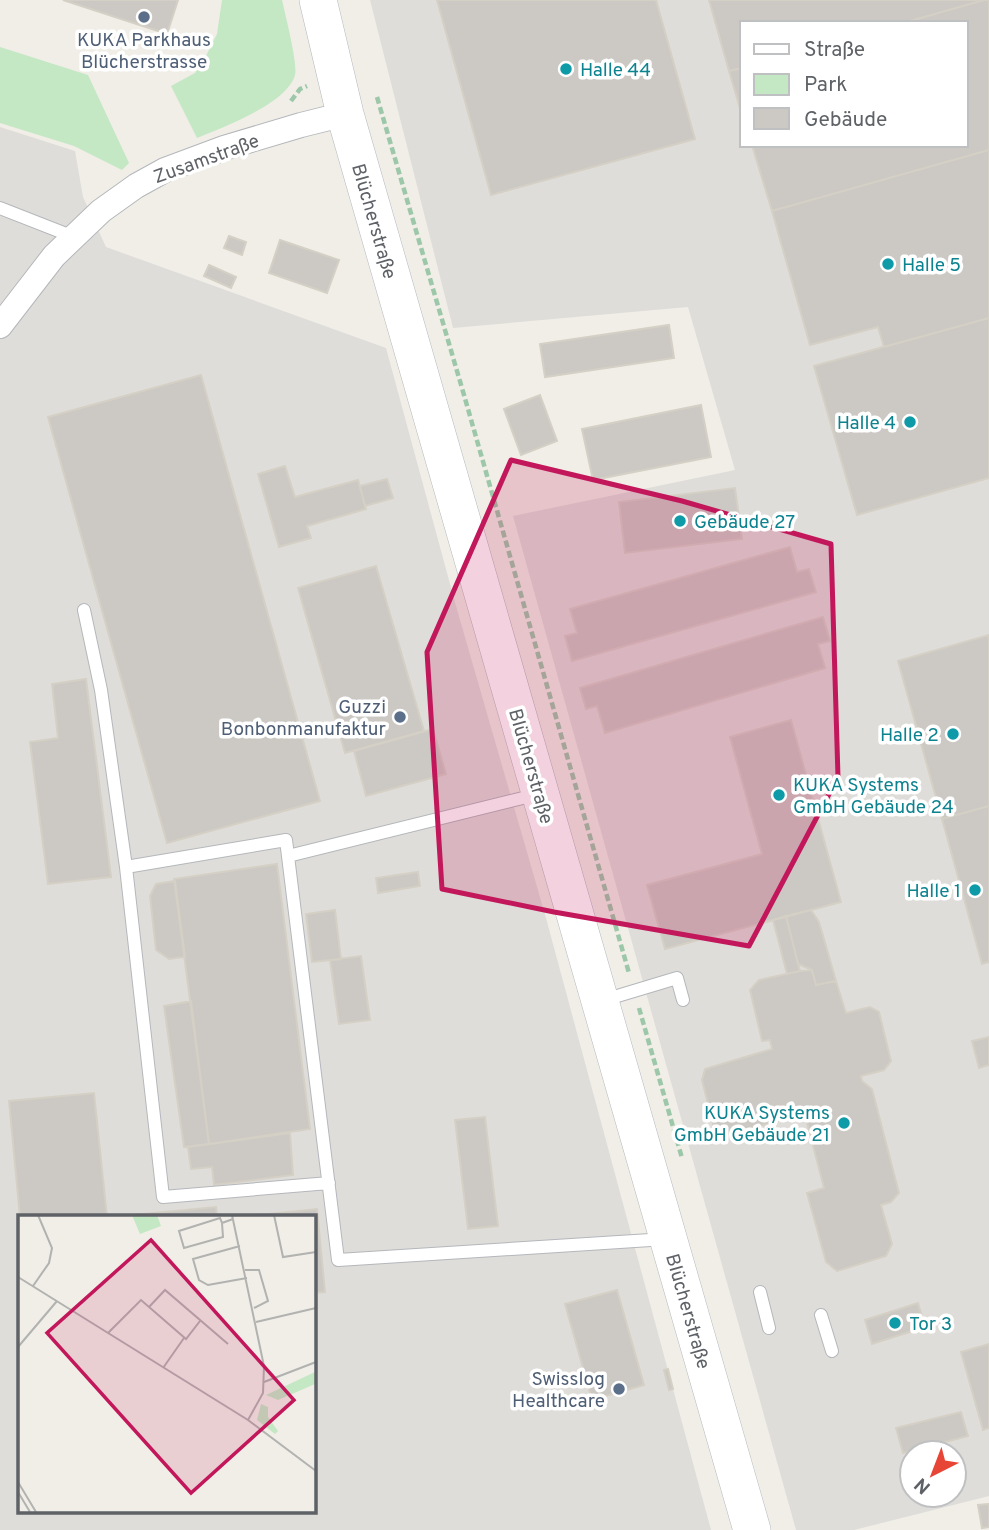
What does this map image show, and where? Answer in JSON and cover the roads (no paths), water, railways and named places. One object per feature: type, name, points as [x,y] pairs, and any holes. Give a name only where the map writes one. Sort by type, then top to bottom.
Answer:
[{"type":"main road","name":"Blücherstraße","points":[[318,0],[345,114],[752,1530]]},
{"type":"street","name":"Zusamstraße","points":[[0,326],[54,256],[101,211],[136,186],[165,170],[224,148],[345,114]]},
{"type":"lane","points":[[0,208],[74,237]]},
{"type":"lane","points":[[84,610],[101,690],[126,867],[163,1197],[329,1183]]},
{"type":"lane","points":[[288,856],[541,794]]},
{"type":"lane","points":[[126,867],[286,840],[338,1259],[669,1239]]},
{"type":"lane","points":[[600,1001],[677,978],[683,1000]]},
{"type":"lane","points":[[760,1292],[769,1328]]},
{"type":"lane","points":[[821,1315],[832,1351]]},
{"type":"place","name":"KUKA Parkhaus Blücherstrasse","points":[[144,17]]},
{"type":"place","name":"Halle 44","points":[[566,69]]},
{"type":"place","name":"Halle 5","points":[[888,264]]},
{"type":"place","name":"Halle 4","points":[[910,422]]},
{"type":"place","name":"Gebäude 27","points":[[680,521]]},
{"type":"place","name":"Guzzi Bonbonmanufaktur","points":[[400,717]]},
{"type":"place","name":"Halle 2","points":[[953,734]]},
{"type":"place","name":"KUKA Systems GmbH Gebäude 24","points":[[779,795]]},
{"type":"place","name":"Halle 1","points":[[975,890]]},
{"type":"place","name":"KUKA Systems GmbH Gebäude 21","points":[[844,1123]]},
{"type":"place","name":"Tor 3","points":[[895,1323]]},
{"type":"place","name":"Swisslog Healthcare","points":[[619,1389]]}]
